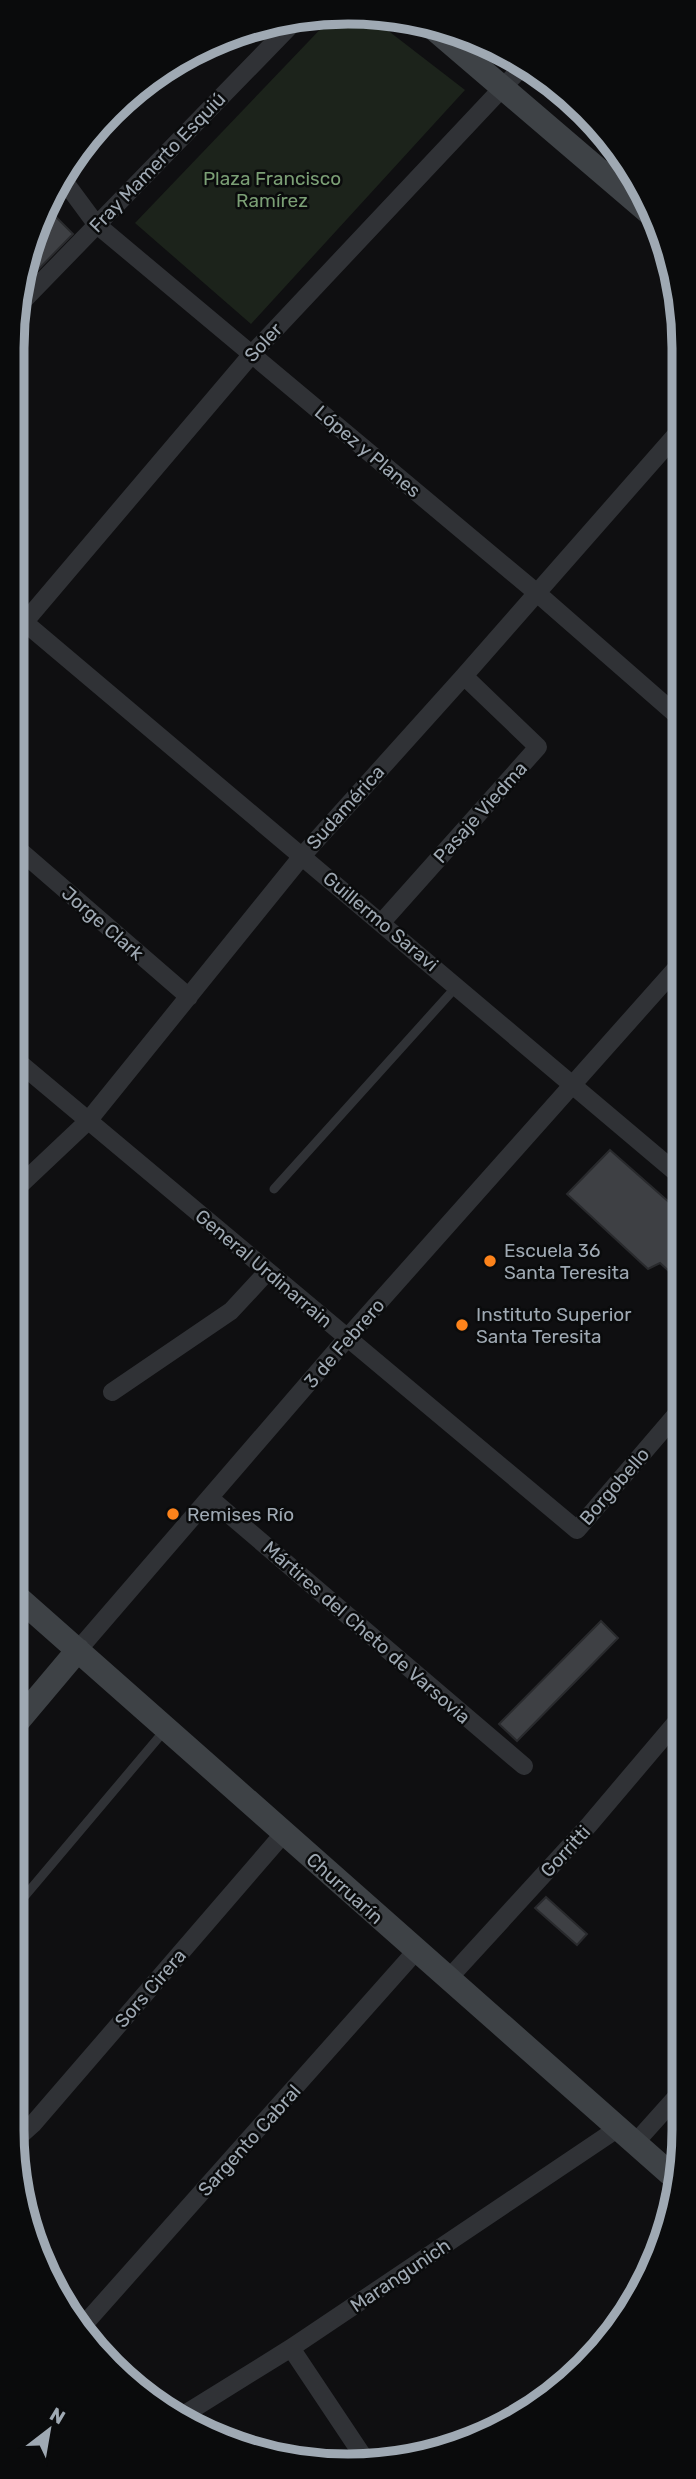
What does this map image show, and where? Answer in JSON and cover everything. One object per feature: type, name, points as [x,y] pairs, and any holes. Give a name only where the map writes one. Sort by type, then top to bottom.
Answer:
[{"type":"main road","points":[[446,40],[637,203]]},
{"type":"main road","name":"Churruarín","points":[[24,1603],[669,2173]]},
{"type":"main road","name":"3 de Febrero","points":[[24,1714],[78,1650]]},
{"type":"street","name":"Fray Mamerto Esquiú","points":[[29,294],[285,31]]},
{"type":"street","name":"Soler","points":[[24,618],[252,354],[517,72]]},
{"type":"street","name":"López y Planes","points":[[68,186],[96,224],[537,593],[672,711]]},
{"type":"street","name":"Sudamérica","points":[[24,1181],[88,1121],[303,855],[672,439]]},
{"type":"street","name":"Guillermo Saravi","points":[[24,626],[303,855],[672,1169]]},
{"type":"street","name":"Pasaje Viedma","points":[[382,922],[538,747],[464,676]]},
{"type":"street","name":"Jorge Clark","points":[[24,854],[189,997]]},
{"type":"street","name":"3 de Febrero","points":[[78,1650],[348,1337],[672,973]]},
{"type":"street","name":"General Urdinarrain","points":[[24,1067],[577,1530]]},
{"type":"street","points":[[113,1391],[231,1311],[268,1271]]},
{"type":"street","name":"Borgobello","points":[[577,1530],[672,1419]]},
{"type":"street","name":"Mártires del Cheto de Varsovia","points":[[210,1498],[524,1766]]},
{"type":"street","name":"Gorritti","points":[[449,1978],[589,1825],[672,1727]]},
{"type":"street","name":"Sors Cirera","points":[[24,2132],[284,1833]]},
{"type":"street","name":"Sargento Cabral","points":[[87,2322],[416,1951]]},
{"type":"street","name":"Marangunich","points":[[188,2412],[626,2136],[672,2100]]},
{"type":"street","points":[[291,2348],[362,2454]]},
{"type":"lane","points":[[274,1189],[458,986]]},
{"type":"lane","points":[[24,1897],[166,1729]]},
{"type":"green space","name":"Plaza Francisco Ramírez","points":[[324,25],[382,26],[465,90],[251,324],[135,223]]},
{"type":"building","points":[[54,214],[73,234],[34,274]]},
{"type":"building","points":[[610,1150],[672,1205],[672,1288],[671,1273],[660,1263],[648,1269],[567,1194]]},
{"type":"building","points":[[601,1621],[618,1638],[517,1741],[499,1724]]},
{"type":"building","points":[[546,1897],[587,1934],[577,1945],[535,1908]]},
{"type":"place","name":"Escuela 36 Santa Teresita","points":[[490,1261]]},
{"type":"place","name":"Instituto Superior Santa Teresita","points":[[462,1325]]},
{"type":"place","name":"Remises Río","points":[[173,1514]]}]
